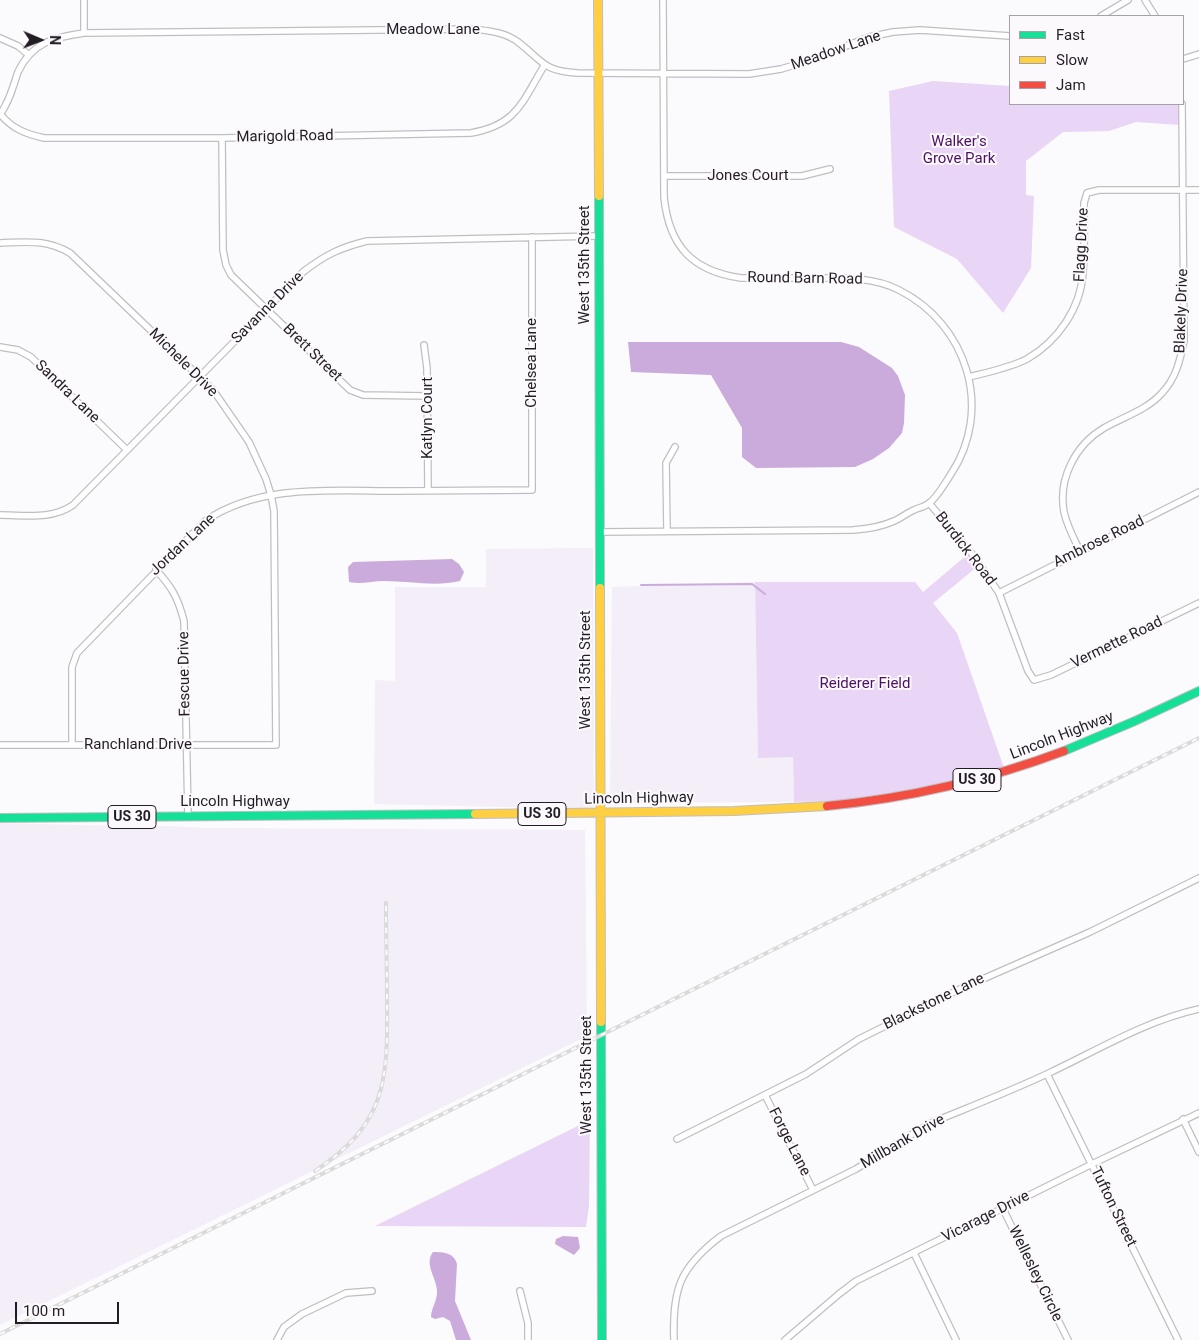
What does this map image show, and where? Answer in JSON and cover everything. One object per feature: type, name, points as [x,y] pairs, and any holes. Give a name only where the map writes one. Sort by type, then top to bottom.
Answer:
[{"type":"street","points":[[84,0],[84,33]]},
{"type":"street","name":"West 135th Street","points":[[598,0],[602,1340]]},
{"type":"street","name":"Round Barn Road","points":[[599,532],[853,530],[874,528],[894,521],[929,503],[955,467],[964,448],[970,427],[972,406],[969,377],[962,353],[952,335],[936,316],[918,300],[897,289],[876,282],[854,278],[741,278],[723,276],[690,258],[677,244],[665,210],[663,0]]},
{"type":"street","points":[[1104,15],[1128,0]]},
{"type":"street","points":[[1146,0],[1154,15]]},
{"type":"street","name":"Meadow Lane","points":[[0,115],[13,88],[18,72],[29,55],[42,43],[59,36],[84,33],[474,29],[496,32],[517,41],[544,66],[569,73],[664,72],[749,74],[808,62],[869,37],[893,32],[920,30],[1009,36]]},
{"type":"street","points":[[0,38],[18,46],[29,55]]},
{"type":"street","points":[[1184,59],[1199,54]]},
{"type":"street","name":"Marigold Road","points":[[0,115],[10,125],[19,130],[44,138],[222,138],[471,133],[488,130],[514,114],[544,66]]},
{"type":"street","name":"Blakely Drive","points":[[1080,551],[1069,529],[1064,512],[1063,496],[1066,474],[1074,456],[1087,440],[1103,429],[1148,405],[1162,394],[1172,380],[1180,363],[1184,342],[1182,105]]},
{"type":"street","name":"Brett Street","points":[[222,138],[223,250],[226,265],[231,276],[350,390],[364,395],[427,396]]},
{"type":"street","name":"Jones Court","points":[[664,176],[802,176],[830,169]]},
{"type":"street","name":"Flagg Drive","points":[[969,377],[1006,368],[1027,359],[1045,346],[1060,331],[1072,313],[1079,295],[1083,273],[1084,204],[1087,193],[1099,190],[1199,190]]},
{"type":"street","name":"Savanna Drive","points":[[0,516],[53,515],[64,512],[81,498],[266,308],[303,272],[326,255],[346,246],[367,241],[598,236]]},
{"type":"street","name":"Chelsea Lane","points":[[532,237],[532,490]]},
{"type":"street","name":"Michele Drive","points":[[0,243],[42,242],[58,246],[70,253],[200,376],[213,390],[248,442],[266,479],[271,495],[275,524],[276,745]]},
{"type":"street","name":"Katlyn Court","points":[[424,345],[427,368],[428,491]]},
{"type":"street","name":"Sandra Lane","points":[[0,347],[18,350],[31,357],[127,450]]},
{"type":"street","points":[[667,531],[666,464],[675,447]]},
{"type":"street","name":"Jordan Lane","points":[[72,746],[72,667],[77,653],[205,521],[220,511],[271,495],[299,491],[532,490]]},
{"type":"street","name":"Ambrose Road","points":[[999,593],[1199,492]]},
{"type":"street","name":"Burdick Road","points":[[929,503],[973,555],[999,593],[1028,670],[1034,680]]},
{"type":"street","name":"Fescue Drive","points":[[156,570],[172,588],[180,604],[184,621],[188,816]]},
{"type":"street","name":"Vermette Road","points":[[1034,680],[1051,675],[1199,603]]},
{"type":"street","name":"Lincoln Highway","points":[[0,818],[600,814],[808,808],[864,803],[934,791],[1006,772],[1072,749],[1127,726],[1199,691]]},
{"type":"street","name":"Ranchland Drive","points":[[0,745],[276,745]]},
{"type":"street","name":"Blackstone Lane","points":[[677,1139],[806,1074],[876,1030],[992,973],[1090,932],[1199,878]]},
{"type":"street","name":"Millbank Drive","points":[[674,1340],[674,1305],[678,1285],[689,1266],[703,1250],[721,1236],[856,1169],[933,1122],[1047,1074],[1152,1023],[1181,1013],[1199,1010]]},
{"type":"street","name":"Tufton Street","points":[[1047,1074],[1178,1340]]},
{"type":"street","name":"Forge Lane","points":[[766,1095],[813,1190]]},
{"type":"street","name":"Vicarage Drive","points":[[785,1340],[838,1294],[856,1282],[1183,1119],[1199,1113]]},
{"type":"street","points":[[1183,1119],[1199,1152]]},
{"type":"street","name":"Wellesley Circle","points":[[1003,1209],[1068,1340]]},
{"type":"street","points":[[914,1253],[956,1340]]},
{"type":"street","points":[[277,1340],[284,1327],[302,1314],[346,1293],[372,1291]]},
{"type":"street","points":[[520,1291],[528,1323],[528,1340]]},
{"type":"shaded area","points":[[628,342],[841,342],[859,347],[892,368],[898,376],[905,395],[902,433],[889,448],[873,459],[855,467],[756,468],[742,457],[742,428],[711,375],[631,372]]},
{"type":"shaded area","points":[[593,548],[594,809],[374,804],[375,680],[395,681],[395,587],[486,587],[486,549]]},
{"type":"shaded area","points":[[452,559],[459,564],[464,572],[460,581],[432,584],[384,581],[349,582],[348,567],[353,562]]},
{"type":"shaded area","points":[[755,582],[758,757],[793,757],[794,802],[610,803],[612,587]]},
{"type":"shaded area","points":[[0,823],[205,828],[585,830],[587,1036],[0,1325]]},
{"type":"shaded area","points":[[563,1236],[578,1237],[580,1248],[574,1255],[555,1244],[556,1239]]},
{"type":"shaded area","points":[[433,1252],[451,1255],[456,1260],[455,1301],[471,1340],[456,1340],[450,1321],[443,1317],[435,1319],[431,1317],[437,1294],[430,1266]]},
{"type":"green space","name":"Walker's Grove Park","points":[[933,81],[1009,86],[1009,105],[1178,105],[1180,125],[1136,122],[1109,131],[1063,132],[1026,161],[1026,195],[1034,196],[1031,268],[1003,313],[957,259],[894,227],[889,91]]},
{"type":"green space","name":"Reiderer Field","points":[[968,554],[978,566],[933,603],[957,633],[1004,768],[921,788],[836,801],[794,802],[793,757],[758,758],[755,582],[915,582],[923,592]]},
{"type":"green space","points":[[590,1120],[589,1206],[586,1227],[375,1226]]},
{"type":"waterway","points":[[641,585],[752,584],[765,594]]},
{"type":"railway","points":[[0,1334],[1199,738]]},
{"type":"railway","points":[[315,1171],[339,1153],[356,1136],[369,1118],[378,1098],[386,1055],[386,903]]},
{"type":"traffic: fast","points":[[599,196],[600,588]]},
{"type":"traffic: fast","points":[[1064,751],[1199,691]]},
{"type":"traffic: fast","points":[[0,818],[475,814]]},
{"type":"traffic: fast","points":[[601,1022],[602,1340]]},
{"type":"traffic: slow","points":[[598,0],[599,196]]},
{"type":"traffic: slow","points":[[600,588],[601,1022]]},
{"type":"traffic: slow","points":[[475,814],[734,811],[827,806]]},
{"type":"traffic: jam","points":[[827,806],[918,793],[1006,771],[1064,751]]}]
